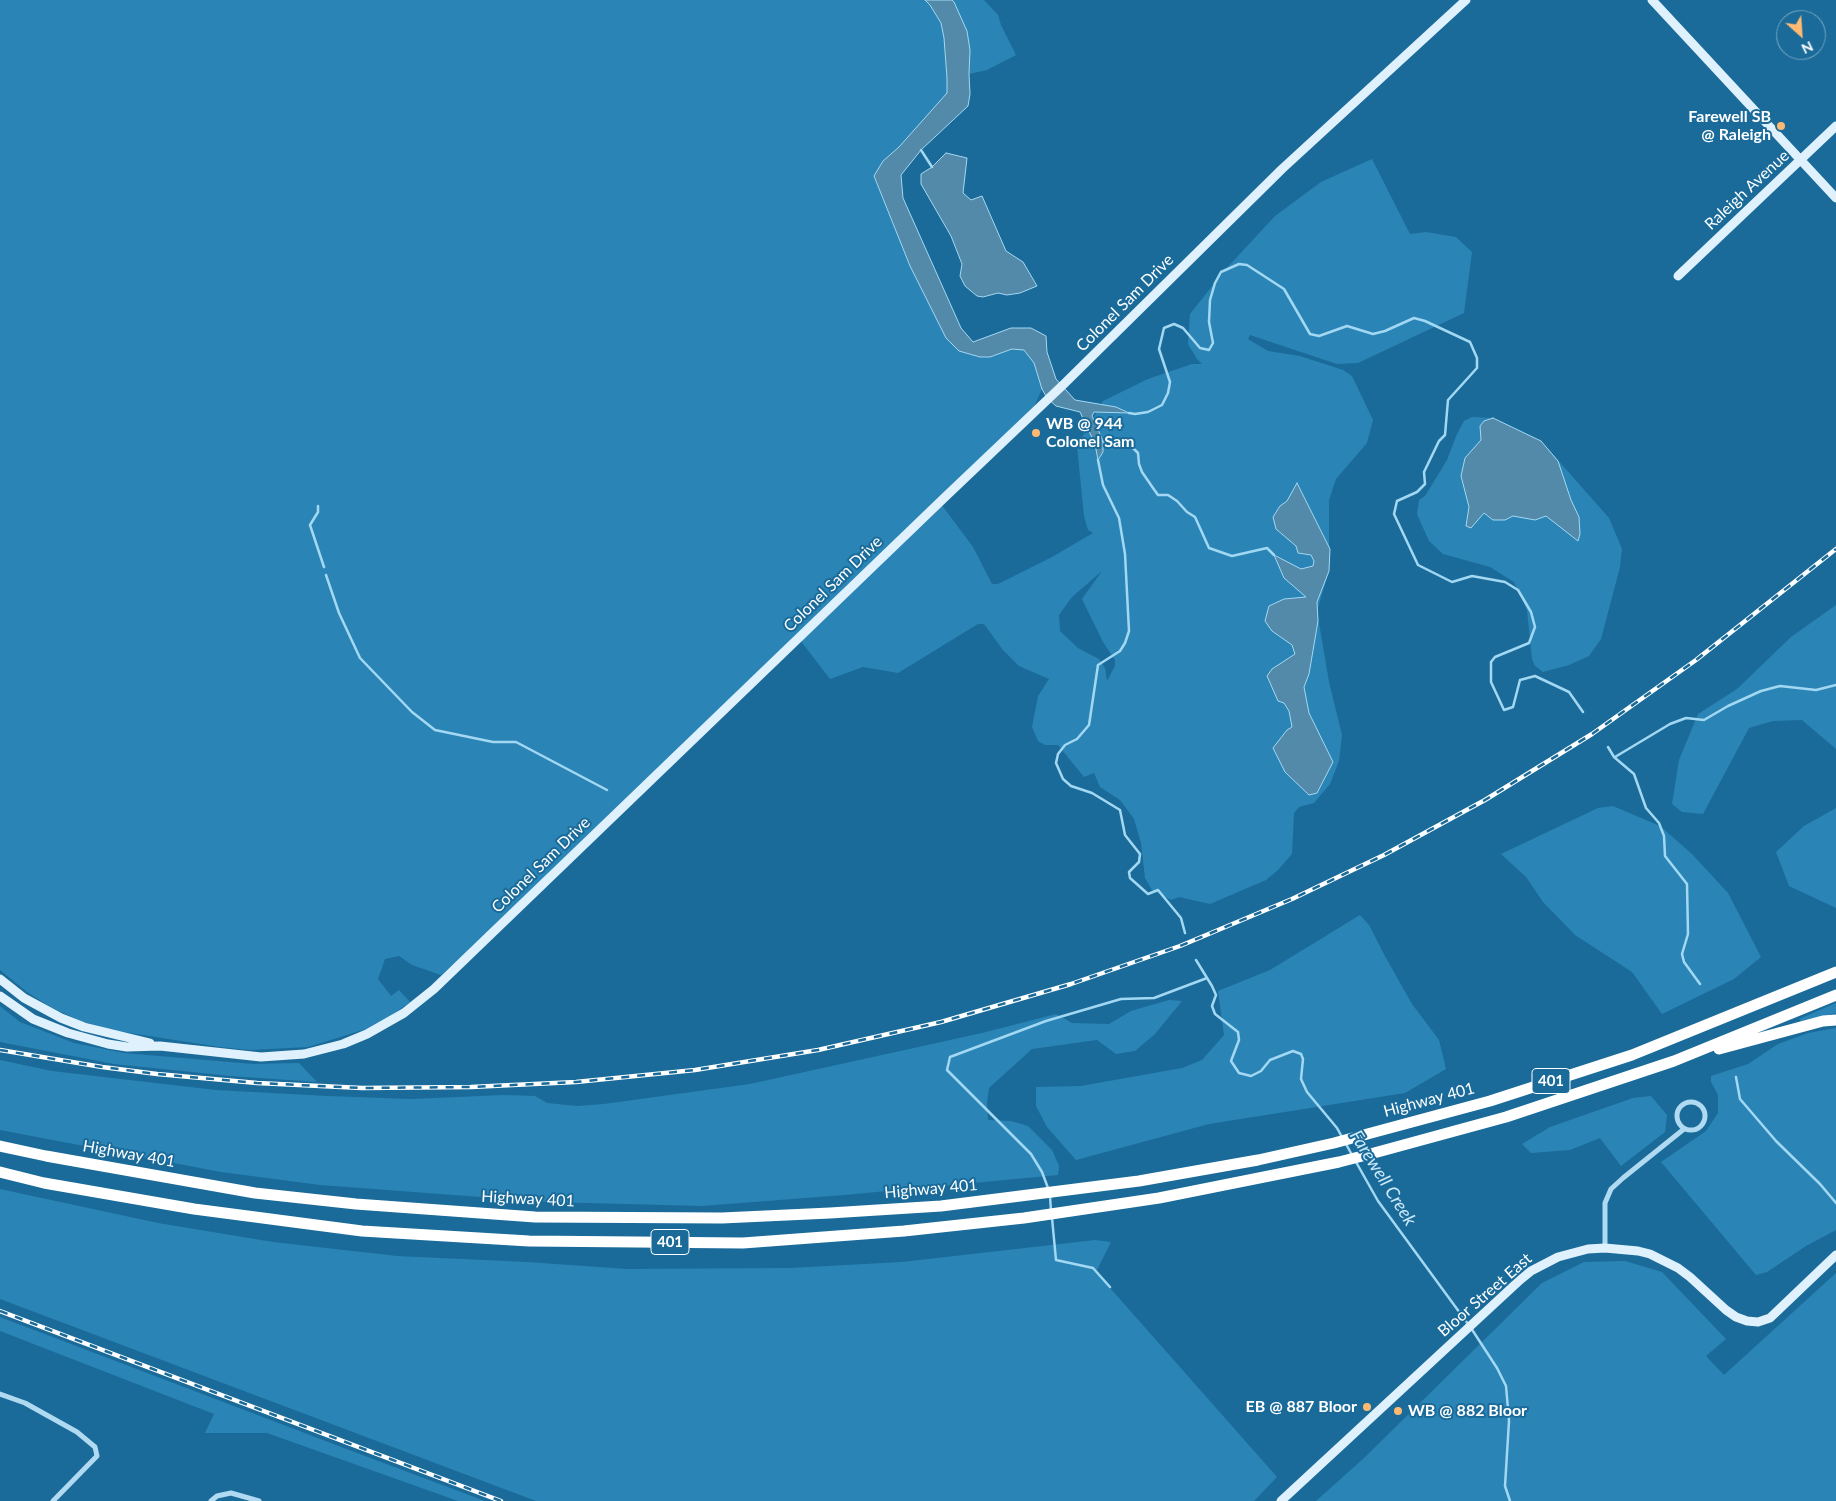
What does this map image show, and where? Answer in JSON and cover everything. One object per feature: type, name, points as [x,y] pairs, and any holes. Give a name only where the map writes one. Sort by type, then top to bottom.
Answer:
[{"type":"highway","name":"Highway 401","points":[[0,1146],[56,1158],[255,1193],[356,1204],[535,1217],[722,1218],[941,1206],[1140,1181],[1258,1160],[1334,1143],[1490,1101],[1632,1055],[1836,972]]},
{"type":"highway","name":"401","points":[[0,1172],[44,1183],[194,1209],[362,1231],[529,1241],[743,1243],[904,1231],[1024,1218],[1159,1198],[1339,1162],[1506,1117],[1674,1061],[1836,995]]},
{"type":"highway","points":[[1674,1061],[1823,1021],[1836,1020]]},
{"type":"street","name":"Colonel Sam Drive","points":[[0,979],[24,998],[61,1018],[84,1027],[160,1046],[238,1056],[261,1057],[304,1054],[342,1044],[367,1034],[404,1013],[434,989],[1039,408],[1282,169],[1466,0]]},
{"type":"street","points":[[1652,0],[1836,198]]},
{"type":"street","name":"Raleigh Avenue","points":[[1678,276],[1836,126]]},
{"type":"street","name":"Colonel Sam Drive","points":[[0,996],[34,1019],[75,1035],[128,1047],[160,1046]]},
{"type":"street","points":[[1692,1102],[1701,1105],[1706,1113],[1702,1126],[1693,1131],[1684,1129],[1678,1122],[1677,1112],[1679,1108],[1692,1102]]},
{"type":"street","points":[[1605,1248],[1605,1203],[1611,1189],[1684,1129]]},
{"type":"street","name":"Bloor Street East","points":[[1281,1501],[1482,1314],[1520,1280],[1543,1264],[1572,1252],[1605,1248],[1638,1251],[1663,1260],[1690,1277],[1736,1317],[1747,1322],[1758,1322],[1770,1318],[1836,1255]]},
{"type":"street","points":[[0,1394],[25,1403],[77,1432],[95,1447],[97,1456],[53,1501]]},
{"type":"street","points":[[211,1501],[217,1496],[231,1493],[260,1501]]},
{"type":"shaded area","points":[[0,0],[925,0],[941,23],[944,38],[947,93],[899,147],[883,161],[874,177],[910,266],[946,338],[990,357],[1012,349],[1024,350],[1034,363],[1042,389],[1032,411],[938,500],[973,547],[992,584],[998,584],[1052,557],[1093,533],[1088,530],[1084,516],[1077,446],[1103,401],[1148,379],[1192,364],[1202,364],[1188,344],[1190,314],[1225,270],[1275,216],[1321,182],[1372,159],[1410,234],[1426,232],[1456,237],[1472,252],[1464,313],[1358,363],[1337,364],[1250,335],[1248,339],[1268,351],[1300,356],[1343,370],[1352,376],[1373,420],[1367,443],[1336,479],[1329,500],[1329,571],[1317,611],[1329,682],[1342,735],[1339,761],[1330,784],[1314,803],[1299,807],[1294,813],[1292,854],[1266,880],[1210,904],[1179,897],[1171,900],[1152,890],[1145,878],[1141,843],[1134,819],[1120,800],[1100,787],[1094,773],[1084,777],[1058,745],[1045,745],[1038,741],[1032,727],[1038,696],[1049,679],[1019,666],[1003,650],[984,624],[978,624],[898,673],[863,667],[830,679],[800,640],[441,975],[412,965],[399,956],[385,959],[378,979],[391,996],[399,990],[410,1002],[392,1015],[366,1029],[308,1047],[250,1050],[111,1030],[81,1021],[52,1008],[27,992],[0,970]],"holes":[[[1102,571],[1082,599],[1103,642],[1115,660],[1115,666],[1107,681],[1105,668],[1099,659],[1078,648],[1060,631],[1059,615],[1072,597]]]},
{"type":"shaded area","points":[[925,0],[952,0],[954,2],[967,31],[970,50],[970,94],[968,106],[921,150],[901,175],[903,198],[961,328],[973,342],[1011,328],[1031,328],[1046,336],[1047,352],[1056,379],[1075,400],[1116,407],[1129,413],[1094,412],[1092,416],[1103,441],[1103,452],[1098,460],[1095,444],[1080,412],[1056,406],[1047,398],[1042,389],[1034,363],[1024,350],[1012,349],[990,357],[980,357],[959,351],[946,338],[910,266],[874,176],[883,161],[899,147],[947,93],[944,38],[941,23]]},
{"type":"shaded area","points":[[952,0],[984,0],[998,15],[1016,55],[987,70],[969,74],[970,50],[967,31]]},
{"type":"shaded area","points":[[946,153],[967,158],[963,193],[971,200],[982,196],[1006,251],[1023,262],[1037,286],[1020,293],[1007,295],[998,293],[983,297],[977,296],[965,286],[960,276],[962,264],[951,236],[921,184],[921,174],[932,167]]},
{"type":"shaded area","points":[[1472,417],[1493,418],[1541,441],[1609,518],[1622,549],[1620,567],[1601,639],[1589,656],[1569,665],[1543,672],[1535,666],[1532,659],[1527,610],[1514,582],[1490,567],[1443,554],[1429,541],[1417,514],[1419,500],[1425,496],[1447,460],[1464,421]]},
{"type":"shaded area","points":[[1493,418],[1541,441],[1558,461],[1571,500],[1579,517],[1580,534],[1578,541],[1546,516],[1535,520],[1513,516],[1505,520],[1493,520],[1484,513],[1471,528],[1466,526],[1469,507],[1461,476],[1465,458],[1481,440],[1480,426],[1484,421]]},
{"type":"shaded area","points":[[1297,483],[1330,549],[1329,571],[1317,602],[1318,621],[1309,674],[1304,687],[1309,713],[1333,762],[1317,793],[1309,795],[1285,772],[1273,748],[1287,730],[1292,727],[1289,711],[1284,703],[1278,701],[1267,676],[1272,669],[1295,654],[1292,645],[1272,631],[1265,621],[1269,606],[1284,599],[1306,597],[1284,578],[1274,555],[1301,569],[1313,566],[1314,561],[1311,555],[1298,553],[1296,546],[1276,529],[1273,517],[1280,506],[1287,501]]},
{"type":"shaded area","points":[[1836,605],[1836,749],[1802,720],[1773,721],[1749,728],[1703,814],[1682,812],[1672,804],[1679,760],[1698,714],[1737,689],[1791,637]]},
{"type":"shaded area","points":[[1613,806],[1660,826],[1692,854],[1728,893],[1761,957],[1734,979],[1662,1014],[1632,972],[1575,935],[1543,902],[1526,877],[1501,854],[1598,808]]},
{"type":"shaded area","points":[[1836,808],[1836,908],[1789,886],[1776,852],[1804,826]]},
{"type":"shaded area","points":[[1360,915],[1369,925],[1412,1004],[1439,1040],[1446,1069],[1405,1093],[1209,1124],[1076,1160],[1047,1127],[1036,1106],[1036,1087],[1081,1086],[1182,1068],[1202,1060],[1224,1035],[1218,991],[1270,970]]},
{"type":"shaded area","points":[[1169,1000],[1182,1001],[1155,1034],[1135,1051],[1116,1054],[1097,1040],[1032,1049],[989,1088],[987,1103],[988,1120],[1011,1121],[1028,1126],[1052,1150],[1059,1166],[1058,1175],[702,1206],[548,1202],[320,1185],[221,1172],[0,1130],[0,1060],[52,1071],[216,1090],[411,1099],[504,1095],[535,1096],[547,1103],[577,1106],[750,1084],[982,1033],[1056,1014],[1072,1023],[1109,1024],[1131,1011]]},
{"type":"shaded area","points":[[1836,1003],[1836,1013],[1802,1022],[1799,1019]]},
{"type":"shaded area","points":[[0,1006],[20,1022],[74,1043],[124,1053],[253,1064],[299,1063],[317,1082],[231,1076],[114,1064],[0,1042]]},
{"type":"shaded area","points":[[1836,1028],[1836,1230],[1806,1246],[1767,1272],[1756,1275],[1661,1162],[1706,1131],[1718,1113],[1718,1095],[1711,1082],[1711,1076],[1748,1064],[1778,1044],[1808,1033]]},
{"type":"shaded area","points":[[1651,1096],[1667,1115],[1665,1132],[1621,1166],[1600,1138],[1570,1150],[1531,1153],[1522,1144],[1550,1127],[1633,1098]]},
{"type":"shaded area","points":[[0,1189],[158,1223],[273,1242],[397,1256],[627,1269],[790,1268],[902,1262],[1095,1240],[1111,1242],[1096,1272],[1277,1477],[1254,1501],[536,1501],[0,1299]]},
{"type":"shaded area","points":[[1625,1261],[1662,1272],[1726,1339],[1706,1356],[1724,1375],[1836,1273],[1836,1501],[1316,1501],[1364,1458],[1542,1283],[1584,1262]]},
{"type":"shaded area","points":[[0,1317],[485,1501],[458,1501],[267,1433],[205,1433],[214,1414],[0,1331]]},
{"type":"waterway","points":[[921,150],[932,167]]},
{"type":"waterway","points":[[1129,413],[1148,412],[1162,405],[1168,393],[1170,382],[1159,349],[1164,328],[1174,324],[1183,328],[1200,348],[1209,350],[1213,343],[1209,322],[1210,300],[1215,283],[1221,272],[1239,264],[1247,265],[1284,289],[1310,334],[1319,336],[1347,326],[1373,334],[1385,331],[1414,318],[1425,321],[1470,342],[1477,358],[1477,368],[1448,400],[1445,435],[1439,441],[1424,472],[1425,484],[1417,492],[1397,501],[1394,514],[1418,565],[1452,582],[1472,576],[1505,582],[1518,590],[1531,612],[1535,627],[1529,643],[1495,657],[1491,662],[1491,682],[1504,710],[1513,707],[1520,680],[1535,676],[1569,692],[1583,712]]},
{"type":"waterway","points":[[1103,441],[1133,448],[1138,453],[1142,472],[1158,495],[1168,495],[1195,517],[1209,548],[1232,556],[1267,548],[1274,555]]},
{"type":"waterway","name":"Farewell Creek","points":[[1098,460],[1103,485],[1119,518],[1125,554],[1129,631],[1120,651],[1098,665],[1089,725],[1077,739],[1065,745],[1058,754],[1056,763],[1063,779],[1071,786],[1092,793],[1120,810],[1125,835],[1140,854],[1139,862],[1129,872],[1130,878],[1148,894],[1158,890],[1181,918],[1185,933]]},
{"type":"waterway","points":[[318,506],[318,512],[310,525],[324,567]]},
{"type":"waterway","points":[[326,575],[339,613],[360,658],[412,712],[435,730],[493,742],[516,742],[607,790]]},
{"type":"waterway","points":[[1615,757],[1670,724],[1686,718],[1704,720],[1728,706],[1761,691],[1780,686],[1816,690],[1836,685]]},
{"type":"waterway","points":[[1608,747],[1614,757],[1634,774],[1646,808],[1659,823],[1664,836],[1665,856],[1687,884],[1688,934],[1682,954],[1684,962],[1700,984]]},
{"type":"waterway","name":"Farewell Creek","points":[[1196,960],[1216,995],[1212,1006],[1215,1014],[1238,1032],[1239,1040],[1231,1061],[1239,1073],[1251,1076],[1261,1071],[1270,1060],[1293,1051],[1301,1054],[1303,1059],[1301,1079],[1307,1092],[1337,1128],[1342,1137]]},
{"type":"waterway","points":[[1048,1188],[1042,1172],[1031,1154],[947,1070],[950,1057],[1046,1021],[1121,999],[1154,998],[1207,978]]},
{"type":"waterway","points":[[1736,1077],[1740,1099],[1776,1141],[1820,1184],[1836,1203]]},
{"type":"waterway","name":"Farewell Creek","points":[[1346,1144],[1352,1155]]},
{"type":"waterway","name":"Farewell Creek","points":[[1356,1162],[1378,1201],[1468,1324]]},
{"type":"waterway","points":[[1050,1196],[1051,1211]]},
{"type":"waterway","points":[[1052,1218],[1056,1260],[1093,1268],[1110,1287]]},
{"type":"waterway","name":"Farewell Creek","points":[[1471,1328],[1497,1368],[1506,1386],[1509,1421],[1505,1486],[1510,1501]]},
{"type":"railway","points":[[0,1050],[102,1067],[257,1083],[362,1088],[471,1087],[576,1082],[695,1070],[818,1050],[941,1022],[1071,984],[1180,946],[1292,899],[1384,855],[1485,800],[1592,734],[1696,660],[1836,549]]},
{"type":"railway","points":[[0,1311],[501,1501]]},
{"type":"place","name":"Farewell SB @ Raleigh","points":[[1781,126]]},
{"type":"place","name":"WB @ 944 Colonel Sam","points":[[1036,433]]},
{"type":"place","name":"EB @ 887 Bloor","points":[[1367,1407]]},
{"type":"place","name":"WB @ 882 Bloor","points":[[1398,1411]]}]
